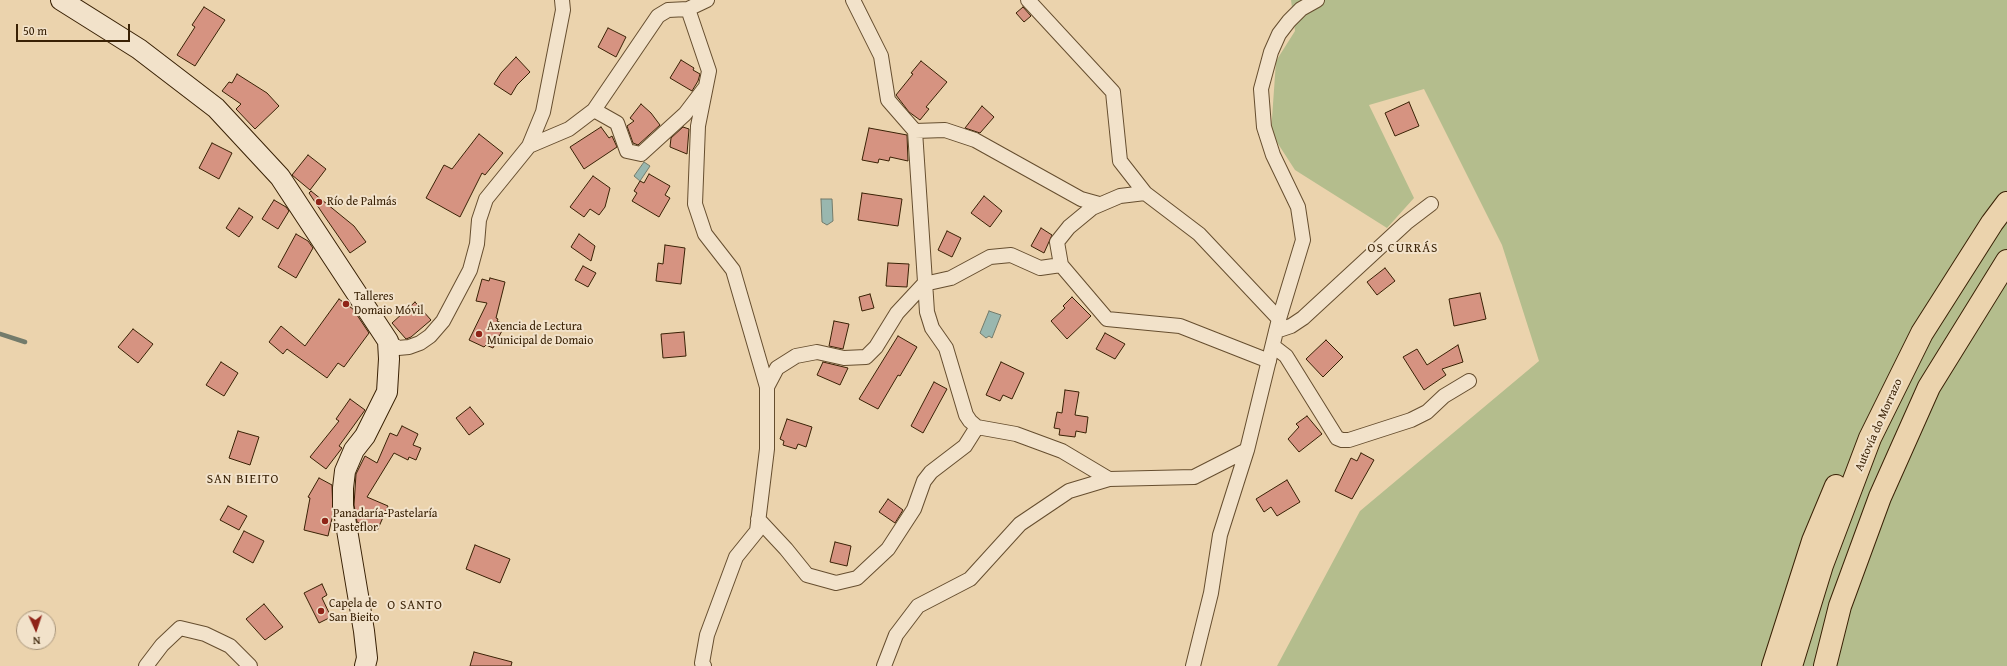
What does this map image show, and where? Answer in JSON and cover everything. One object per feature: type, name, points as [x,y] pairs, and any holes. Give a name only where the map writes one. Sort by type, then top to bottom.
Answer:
[{"type":"highway","name":"Autovía do Morrazo","points":[[1791,666],[1822,565],[1870,438],[1922,333],[1992,223],[2007,203]]},
{"type":"highway","points":[[1825,666],[1840,606],[1880,497],[1926,394],[2007,261]]},
{"type":"highway","points":[[1773,666],[1814,541],[1856,439],[1922,333]]},
{"type":"street","points":[[61,0],[140,49],[216,108],[280,177],[388,342],[398,348],[409,348],[425,340],[443,321],[470,270],[477,244],[479,220],[486,199],[529,146],[543,112],[563,10],[562,0]]},
{"type":"street","points":[[529,146],[568,129],[594,110],[658,16],[668,10],[688,9],[707,0]]},
{"type":"street","points":[[853,0],[881,56],[888,100],[915,131],[927,312],[932,328],[946,348],[966,414],[970,421],[977,427],[1016,434],[1062,451],[1109,479]]},
{"type":"street","points":[[1028,0],[1113,92],[1120,161],[1144,193],[1199,234],[1278,325],[1291,326],[1303,318],[1400,228],[1431,204]]},
{"type":"street","points":[[1193,666],[1211,593],[1220,535],[1247,450],[1278,325],[1302,240],[1302,224],[1298,207],[1273,155],[1264,127],[1261,88],[1271,52],[1279,34],[1301,9],[1317,0]]},
{"type":"street","points":[[688,9],[709,71],[698,126],[695,204],[705,234],[733,270],[767,387],[767,449],[757,531],[736,557],[707,635],[702,663],[704,666]]},
{"type":"street","points":[[594,110],[617,123],[627,151],[641,154],[685,114],[706,86]]},
{"type":"street","points":[[915,131],[945,130],[975,140],[1081,199],[1099,204]]},
{"type":"street","points":[[1144,193],[1120,196],[1099,204],[1069,227],[1057,242],[1061,266],[1106,319],[1180,326],[1269,362]]},
{"type":"street","points":[[767,387],[777,368],[796,356],[817,352],[844,358],[866,357],[876,347],[897,313],[924,284],[951,278],[990,258],[1011,255],[1040,268],[1061,266]]},
{"type":"street","points":[[365,666],[367,658],[364,631],[343,506],[343,488],[345,471],[354,450],[365,436],[387,392],[390,359],[388,342]]},
{"type":"street","points":[[1273,346],[1286,356],[1338,438],[1342,440],[1348,440],[1411,420],[1427,412],[1444,396],[1469,380]]},
{"type":"street","points":[[758,519],[786,549],[807,575],[836,584],[857,578],[888,549],[914,509],[924,481],[931,472],[965,446],[977,427]]},
{"type":"street","points":[[884,666],[896,635],[918,606],[970,579],[1020,524],[1069,491],[1109,479],[1194,477],[1247,450]]},
{"type":"street","points":[[146,666],[162,645],[180,628],[205,634],[230,646],[250,666]]},
{"type":"green space","points":[[1291,0],[2007,0],[2007,666],[1277,666],[1360,511],[1539,361],[1502,245],[1424,89],[1369,105],[1414,198],[1387,228],[1295,170],[1271,133],[1276,61],[1295,31]]},
{"type":"water","points":[[644,162],[650,166],[640,181],[634,176]]},
{"type":"water","points":[[821,199],[832,199],[833,221],[827,225],[822,222]]},
{"type":"water","points":[[989,311],[1001,315],[992,338],[989,336],[986,338],[980,333]]},
{"type":"building","points":[[204,7],[225,20],[195,66],[177,55],[195,27],[192,25]]},
{"type":"building","points":[[1023,7],[1031,16],[1024,22],[1016,13]]},
{"type":"building","points":[[608,28],[626,37],[616,57],[598,47]]},
{"type":"building","points":[[516,57],[530,72],[517,85],[511,95],[494,84],[501,73]]},
{"type":"building","points":[[681,60],[694,68],[693,70],[700,74],[692,91],[670,78]]},
{"type":"building","points":[[921,61],[947,82],[926,107],[929,109],[920,120],[909,112],[896,95],[913,74],[911,73]]},
{"type":"building","points":[[237,74],[267,93],[279,106],[255,129],[236,109],[241,104],[222,91],[229,82],[232,83]]},
{"type":"building","points":[[1409,102],[1419,126],[1395,136],[1385,113]]},
{"type":"building","points":[[641,104],[651,113],[660,125],[638,145],[633,143],[627,126],[634,121],[630,118]]},
{"type":"building","points":[[982,106],[994,117],[980,133],[965,128]]},
{"type":"building","points":[[601,127],[609,138],[612,136],[617,147],[584,169],[570,147]]},
{"type":"building","points":[[683,127],[689,129],[687,154],[670,147],[671,138]]},
{"type":"building","points":[[869,128],[907,135],[908,161],[890,157],[889,161],[879,159],[878,163],[862,160]]},
{"type":"building","points":[[479,134],[503,153],[485,175],[482,173],[460,217],[426,198],[444,165],[452,169]]},
{"type":"building","points":[[212,143],[232,153],[219,179],[199,168]]},
{"type":"building","points":[[308,155],[326,169],[310,190],[292,175]]},
{"type":"building","points":[[649,174],[670,186],[665,195],[670,198],[659,217],[632,201],[637,193],[634,191],[640,181],[644,183]]},
{"type":"building","points":[[593,176],[610,188],[605,207],[599,215],[590,209],[584,217],[570,207]]},
{"type":"building","points":[[311,191],[354,226],[366,242],[350,253],[309,193]]},
{"type":"building","points":[[862,193],[902,199],[898,226],[858,220]]},
{"type":"building","points":[[984,196],[1002,211],[990,227],[971,213]]},
{"type":"building","points":[[274,200],[286,207],[289,211],[278,229],[262,219]]},
{"type":"building","points":[[239,208],[253,217],[239,237],[226,228]]},
{"type":"building","points":[[1041,228],[1052,235],[1044,253],[1031,246]]},
{"type":"building","points":[[947,231],[961,238],[952,257],[938,250]]},
{"type":"building","points":[[296,234],[308,241],[313,248],[296,278],[278,267]]},
{"type":"building","points":[[579,234],[595,246],[591,261],[571,247]]},
{"type":"building","points":[[665,245],[685,248],[681,284],[656,281],[658,263],[663,264]]},
{"type":"building","points":[[888,263],[909,264],[907,287],[886,286]]},
{"type":"building","points":[[583,266],[596,273],[588,287],[575,280]]},
{"type":"building","points":[[1385,268],[1395,281],[1377,295],[1367,282]]},
{"type":"building","points":[[490,278],[505,282],[496,318],[498,319],[497,321],[505,325],[493,348],[486,345],[484,347],[469,340],[487,303],[476,301],[482,279],[489,281]]},
{"type":"building","points":[[1480,293],[1486,319],[1454,326],[1449,299]]},
{"type":"building","points":[[870,294],[874,308],[862,311],[859,297]]},
{"type":"building","points":[[1072,297],[1091,316],[1067,339],[1051,321],[1065,308],[1063,306]]},
{"type":"building","points":[[339,299],[353,309],[369,333],[344,367],[338,363],[327,378],[287,349],[283,354],[269,342],[281,326],[305,346]]},
{"type":"building","points":[[415,302],[431,320],[411,337],[406,339],[392,323]]},
{"type":"building","points":[[834,321],[849,324],[843,349],[829,346]]},
{"type":"building","points":[[133,329],[153,344],[138,363],[118,347]]},
{"type":"building","points":[[684,332],[686,356],[663,358],[661,334]]},
{"type":"building","points":[[1105,333],[1125,344],[1115,359],[1096,349]]},
{"type":"building","points":[[898,336],[917,347],[878,409],[859,399]]},
{"type":"building","points":[[1326,340],[1343,357],[1323,377],[1306,359]]},
{"type":"building","points":[[1458,345],[1463,362],[1442,369],[1446,375],[1424,390],[1403,357],[1417,349],[1427,365]]},
{"type":"building","points":[[221,362],[238,373],[224,396],[206,385]]},
{"type":"building","points":[[823,362],[848,368],[840,385],[817,375]]},
{"type":"building","points":[[1001,362],[1024,373],[1012,399],[1003,395],[1000,401],[986,395]]},
{"type":"building","points":[[934,382],[947,389],[923,433],[911,426]]},
{"type":"building","points":[[1065,390],[1079,392],[1075,415],[1088,417],[1086,433],[1076,431],[1075,437],[1059,435],[1060,429],[1054,428],[1057,412],[1062,413]]},
{"type":"building","points":[[350,399],[365,410],[339,446],[342,448],[326,469],[310,457],[339,421],[336,419]]},
{"type":"building","points":[[470,407],[484,424],[469,435],[456,418]]},
{"type":"building","points":[[1307,416],[1322,434],[1299,452],[1288,439],[1299,427],[1296,424]]},
{"type":"building","points":[[787,419],[812,427],[806,447],[798,444],[796,449],[783,445],[784,441],[780,439]]},
{"type":"building","points":[[402,426],[418,434],[413,445],[421,448],[416,460],[409,457],[408,460],[394,453],[367,497],[388,506],[377,531],[357,522],[354,505],[356,474],[365,456],[377,463],[390,433],[397,436]]},
{"type":"building","points":[[238,431],[259,437],[250,465],[229,458]]},
{"type":"building","points":[[1361,453],[1374,460],[1352,499],[1335,491],[1351,458],[1357,461]]},
{"type":"building","points":[[319,478],[332,485],[333,514],[328,536],[304,530],[310,498],[308,497]]},
{"type":"building","points":[[1287,480],[1300,502],[1277,516],[1271,507],[1264,512],[1256,499]]},
{"type":"building","points":[[888,499],[903,510],[895,523],[879,512]]},
{"type":"building","points":[[228,506],[247,516],[239,530],[220,520]]},
{"type":"building","points":[[244,531],[264,541],[253,563],[233,552]]},
{"type":"building","points":[[835,542],[851,546],[847,566],[830,562]]},
{"type":"building","points":[[475,545],[510,559],[500,583],[466,569]]},
{"type":"building","points":[[322,584],[327,595],[322,598],[331,617],[319,623],[304,593]]},
{"type":"building","points":[[264,604],[283,627],[265,640],[246,619]]},
{"type":"building","points":[[474,652],[512,662],[511,666],[470,666]]},
{"type":"waterway","points":[[0,334],[25,342]]},
{"type":"place","name":"Río de Palmás","points":[[319,202]]},
{"type":"place","name":"Talleres Domaio Móvil","points":[[346,304]]},
{"type":"place","name":"Axencia de Lectura Municipal de Domaio","points":[[479,334]]},
{"type":"place","name":"Panadaría-Pastelaría Pasteflor","points":[[325,521]]},
{"type":"place","name":"Capela de San Bieito","points":[[321,611]]},
{"type":"district","name":"OS CURRÁS","points":[[1403,249]]},
{"type":"district","name":"SAN BIEITO","points":[[243,480]]},
{"type":"district","name":"O SANTO","points":[[415,606]]}]
